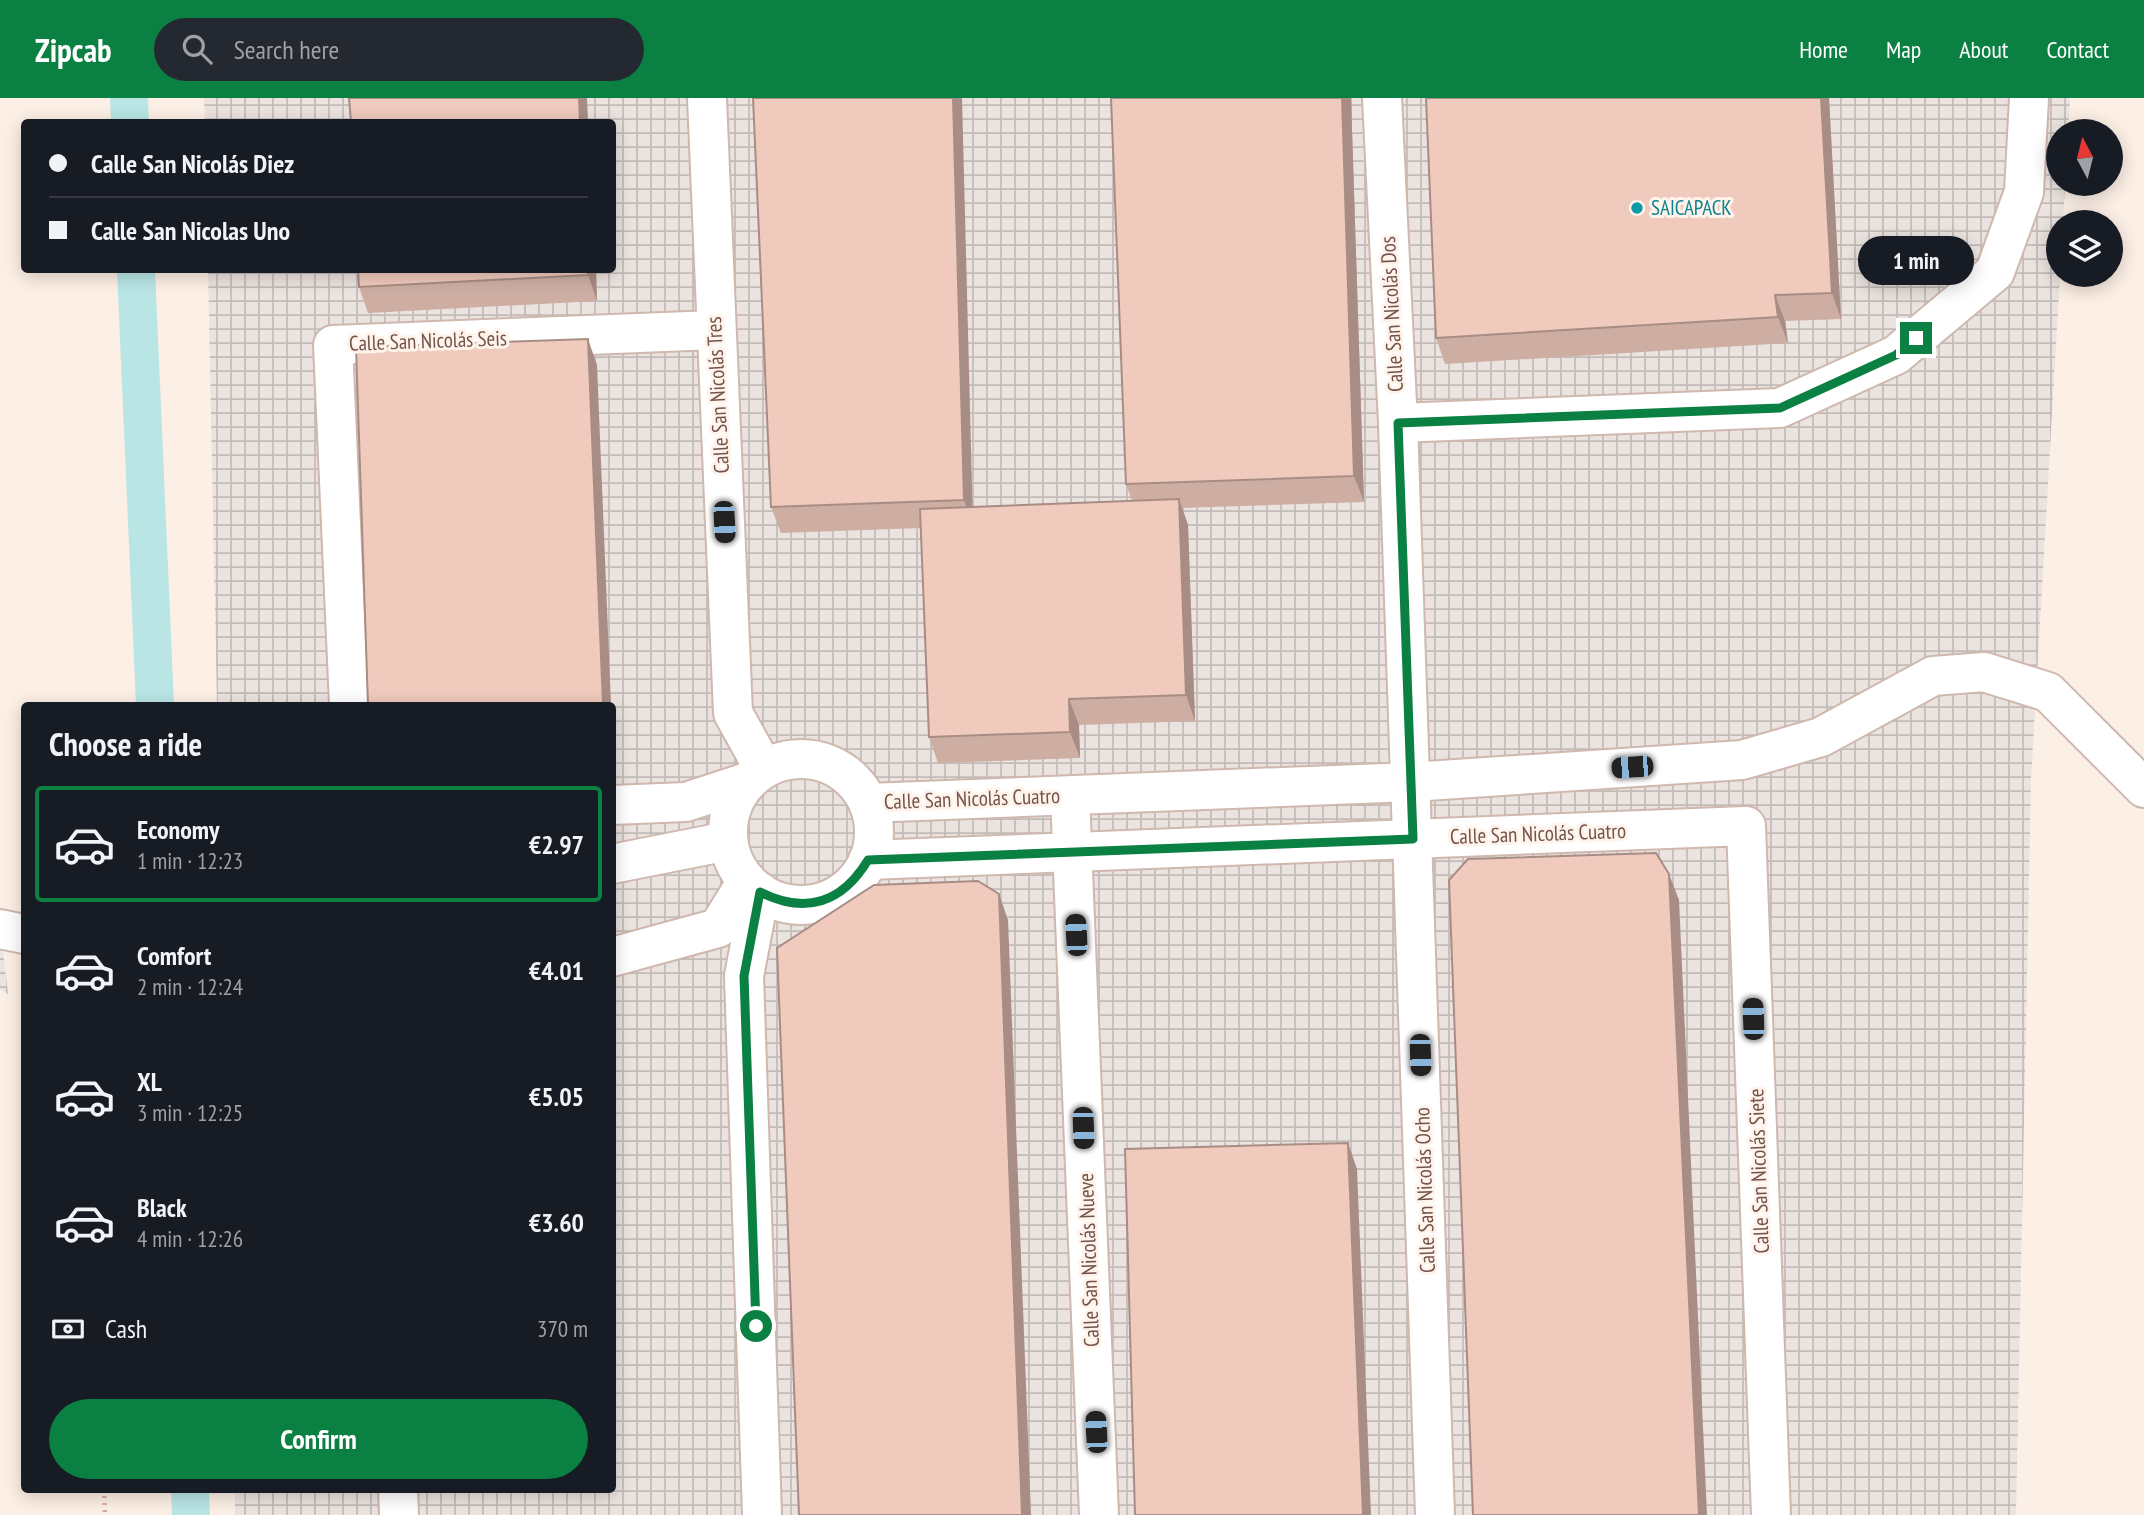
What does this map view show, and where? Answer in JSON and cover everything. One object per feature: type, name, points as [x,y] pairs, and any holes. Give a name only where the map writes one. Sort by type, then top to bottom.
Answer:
[{"type":"street","name":"Calle San Nicolás Tres","points":[[706,98],[733,713],[755,775]]},
{"type":"street","name":"Calle San Nicolás Dos","points":[[1382,98],[1398,423],[1411,782]]},
{"type":"street","points":[[1398,423],[1780,408],[1896,355],[1995,272],[2024,192],[2029,98]]},
{"type":"street","name":"Calle San Nicolás Seis","points":[[349,702],[334,345],[715,330]]},
{"type":"street","name":"Calle San Nicolás Cuatro","points":[[868,803],[1411,782],[1742,760],[1821,737],[1933,676],[1984,672],[2048,692],[2144,788]]},
{"type":"street","points":[[616,804],[686,802],[787,760],[812,760],[836,767],[855,782],[868,803],[873,832],[868,860],[857,878],[841,893],[822,901],[800,905],[779,902],[753,887],[734,863],[728,841],[728,820],[735,800],[755,775]]},
{"type":"street","name":"Calle San Nicolás Ocho","points":[[1411,782],[1435,1515]]},
{"type":"street","name":"Calle San Nicolás Nueve","points":[[1070,796],[1099,1515]]},
{"type":"street","name":"Calle San Nicolás Cuatro","points":[[868,860],[1746,826]]},
{"type":"street","name":"Calle San Nicolás Siete","points":[[1746,826],[1772,1515]]},
{"type":"street","points":[[616,863],[728,841]]},
{"type":"street","points":[[616,956],[718,928],[753,887]]},
{"type":"street","points":[[753,887],[744,976],[762,1515]]},
{"type":"street","points":[[398,1493],[399,1515]]},
{"type":"path","points":[[104,1493],[105,1515]]},
{"type":"shaded area","points":[[204,98],[2070,98],[2069,119],[2046,119],[2046,196],[2064,196],[2064,210],[2046,210],[2046,287],[2059,287],[2031,779],[2016,1515],[235,1515],[235,1493],[616,1493],[616,702],[217,702],[208,273],[616,273],[616,119],[205,119]]},
{"type":"shaded area","points":[[0,923],[8,994],[0,989]]},
{"type":"building","points":[[349,98],[579,98],[580,119],[351,119]]},
{"type":"building","points":[[753,98],[953,98],[964,500],[771,507]]},
{"type":"building","points":[[1111,98],[1342,98],[1354,476],[1126,484]]},
{"type":"building","name":"SAICAPACK","points":[[1426,98],[1821,98],[1832,293],[1775,295],[1778,317],[1436,338]]},
{"type":"building","points":[[358,273],[588,275],[359,287]]},
{"type":"building","points":[[588,339],[603,702],[368,702],[356,347]]},
{"type":"building","points":[[1179,499],[1186,695],[1069,699],[1070,732],[929,737],[920,509]]},
{"type":"building","points":[[1656,853],[1669,874],[1699,1515],[1473,1515],[1449,880],[1468,859]]},
{"type":"building","points":[[978,881],[999,894],[1022,1515],[799,1515],[777,948],[874,885]]},
{"type":"building","points":[[1348,1143],[1363,1515],[1135,1515],[1125,1149]]},
{"type":"waterway","points":[[129,98],[130,119]]},
{"type":"waterway","points":[[136,273],[155,702]]},
{"type":"waterway","points":[[190,1493],[191,1515]]},
{"type":"place","name":"SAICAPACK","points":[[1637,208]]},
{"type":"route","points":[[756,1326],[744,976],[760,892],[779,902],[800,905],[822,901],[841,893],[857,878],[868,860],[1413,839],[1398,423],[1780,408],[1896,355],[1916,338]]}]
